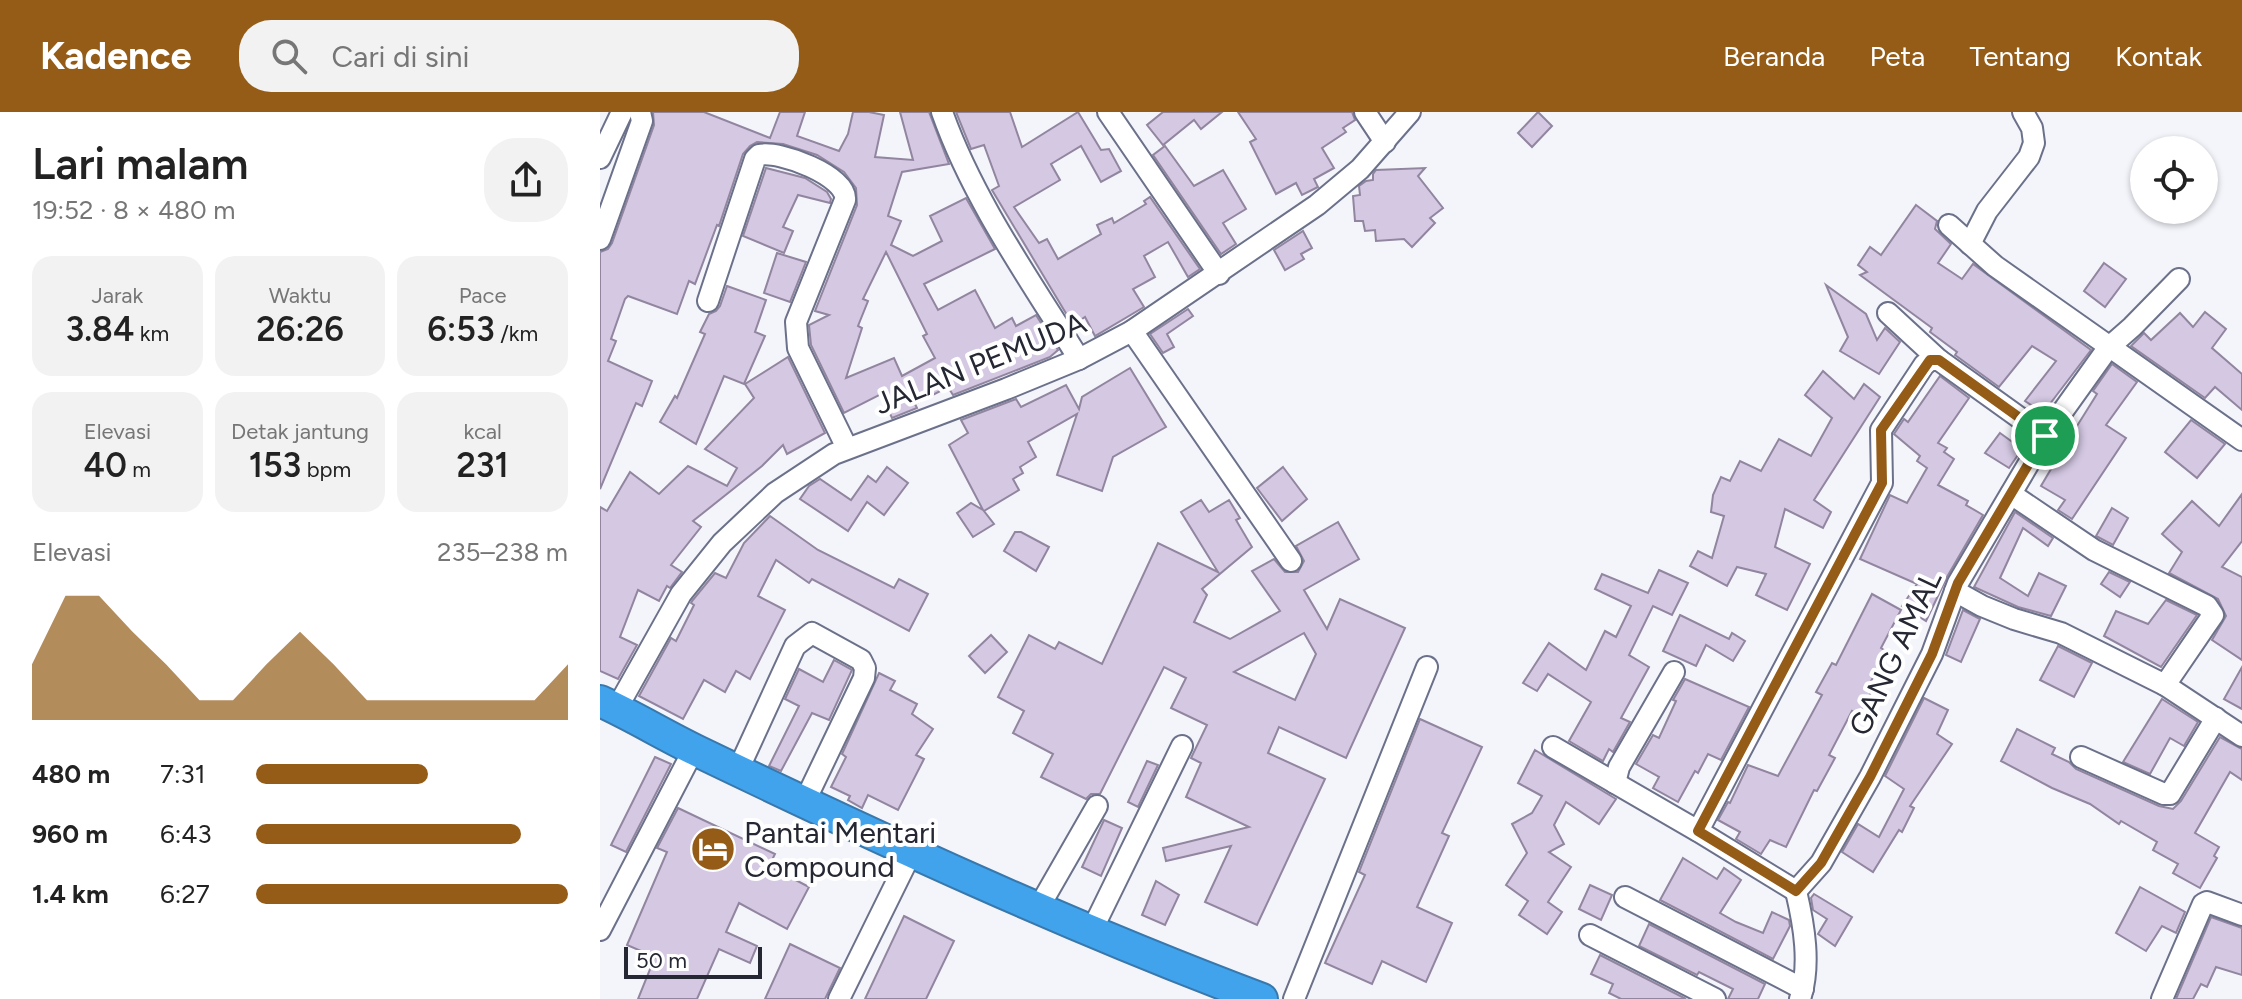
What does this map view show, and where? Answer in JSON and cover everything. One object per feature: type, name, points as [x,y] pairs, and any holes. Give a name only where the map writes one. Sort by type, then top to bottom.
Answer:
[{"type":"highway","points":[[608,704],[694,749],[912,851],[1161,961],[1262,999]]},
{"type":"street","points":[[600,158],[622,112]]},
{"type":"street","points":[[600,239],[642,121],[640,112]]},
{"type":"street","points":[[942,112],[963,164],[1079,359]]},
{"type":"street","points":[[1108,112],[1219,274]]},
{"type":"street","points":[[1365,112],[1385,142]]},
{"type":"street","name":"JALAN PEMUDA","points":[[608,704],[681,594],[722,543],[775,493],[847,448],[1079,359],[1132,331],[1317,205],[1360,169],[1410,112]]},
{"type":"street","points":[[1970,244],[1994,200],[2029,157],[2034,143],[2032,128],[2023,112]]},
{"type":"street","points":[[708,301],[755,159],[759,155],[777,154],[819,171],[843,187],[845,200],[796,322],[796,334],[798,348],[847,448]]},
{"type":"street","points":[[1949,225],[1995,266],[2242,440]]},
{"type":"street","name":"GANG AMAL","points":[[1796,891],[1821,863],[1870,777],[1932,654],[1955,591],[2045,436],[2108,348],[2179,279]]},
{"type":"street","points":[[1888,313],[1939,360],[2045,436]]},
{"type":"street","points":[[1132,331],[1291,561]]},
{"type":"street","points":[[1698,831],[1882,483],[1881,430],[1924,365],[1930,360],[1939,360]]},
{"type":"street","points":[[2011,494],[2094,550],[2212,611],[2213,615],[2165,685]]},
{"type":"street","points":[[1955,591],[2014,619],[2061,633],[2165,685],[2242,736]]},
{"type":"street","points":[[738,770],[795,646],[812,633],[861,660],[865,668],[864,678],[805,801]]},
{"type":"street","points":[[1294,999],[1427,667]]},
{"type":"street","points":[[1615,783],[1623,759],[1674,672]]},
{"type":"street","points":[[2081,757],[2170,794],[2216,718]]},
{"type":"street","points":[[1092,930],[1182,746]]},
{"type":"street","points":[[1553,747],[1796,891],[1805,929],[1801,994],[1625,897]]},
{"type":"street","points":[[600,930],[694,749]]},
{"type":"street","points":[[1039,907],[1097,806]]},
{"type":"street","points":[[839,999],[912,851]]},
{"type":"street","points":[[2162,999],[2203,904],[2207,902],[2242,915]]},
{"type":"street","points":[[1590,935],[1715,999]]},
{"type":"building","points":[[653,112],[704,112],[770,138],[780,112],[805,112],[797,136],[839,151],[848,134],[853,112],[869,112],[884,115],[875,157],[913,160],[900,112],[929,112],[949,164],[902,172],[888,216],[901,221],[891,245],[913,256],[942,241],[930,216],[966,198],[995,249],[924,284],[938,310],[975,290],[995,328],[1012,318],[1016,326],[1036,315],[1058,350],[1050,357],[953,395],[948,387],[915,404],[917,408],[892,418],[881,394],[844,413],[811,345],[809,325],[829,315],[815,311],[857,205],[856,188],[844,172],[817,155],[783,144],[757,142],[743,154],[719,226],[695,284],[689,281],[677,314],[628,296],[625,299],[611,339],[616,341],[608,361],[652,381],[642,406],[636,403],[600,489],[600,252],[612,243],[654,125]],"holes":[[[886,252],[927,334],[923,336],[935,358],[902,376],[894,358],[846,378],[862,328],[858,326],[868,301],[863,299]]]},
{"type":"building","points":[[956,112],[1010,112],[1022,147],[1078,112],[1101,150],[1109,149],[1121,171],[1101,182],[1081,146],[1051,164],[1060,180],[1014,207],[1039,243],[1047,239],[1058,259],[1101,234],[1097,225],[1112,218],[1114,223],[1146,204],[1144,201],[1150,197],[1200,269],[1188,277],[1168,242],[1144,256],[1155,277],[1133,289],[1144,307],[1095,336],[1085,317],[1073,325],[992,190],[999,186],[984,145],[971,149]]},
{"type":"building","points":[[1163,112],[1222,112],[1201,129],[1194,120],[1163,145],[1147,125]]},
{"type":"building","points":[[1238,112],[1352,112],[1355,120],[1343,128],[1346,132],[1322,148],[1334,168],[1314,179],[1318,187],[1302,195],[1296,183],[1276,194],[1250,142],[1256,139]]},
{"type":"building","points":[[1538,112],[1552,126],[1532,147],[1518,133]]},
{"type":"building","points":[[1165,146],[1194,186],[1223,170],[1246,209],[1223,223],[1236,244],[1221,254],[1153,155]]},
{"type":"building","points":[[766,168],[805,178],[827,192],[831,199],[830,203],[798,195],[783,227],[793,231],[784,253],[743,236]]},
{"type":"building","points":[[1425,168],[1418,176],[1443,208],[1430,218],[1435,223],[1412,247],[1404,239],[1376,241],[1375,230],[1365,231],[1363,221],[1355,221],[1353,196],[1360,195],[1359,186],[1373,180],[1376,170]]},
{"type":"building","points":[[1916,205],[1937,221],[1935,229],[1951,244],[1938,263],[1962,279],[1973,264],[2091,350],[2043,413],[2025,401],[2056,361],[2032,346],[1999,387],[1955,355],[1957,352],[1930,332],[1932,328],[1860,275],[1867,272],[1858,265],[1870,247],[1881,255]]},
{"type":"building","points":[[1303,231],[1312,248],[1301,254],[1304,259],[1285,270],[1274,250]]},
{"type":"building","points":[[777,253],[806,262],[790,302],[764,293]]},
{"type":"building","points":[[2104,263],[2126,279],[2105,307],[2084,291]]},
{"type":"building","points":[[1826,285],[1866,314],[1877,340],[1885,328],[1900,342],[1879,374],[1840,351],[1848,337]]},
{"type":"building","points":[[727,286],[766,300],[755,332],[765,336],[744,384],[724,376],[696,444],[660,422],[675,396],[677,398],[705,334],[700,332],[709,314],[720,306]]},
{"type":"building","points":[[1188,309],[1193,316],[1167,334],[1174,347],[1163,353],[1150,334]]},
{"type":"building","points":[[2205,312],[2226,329],[2212,348],[2242,374],[2242,410],[2215,387],[2205,398],[2131,346],[2144,333],[2151,340],[2180,313],[2193,327]]},
{"type":"building","points":[[788,357],[825,433],[787,454],[783,445],[762,466],[693,521],[701,527],[671,565],[682,572],[670,588],[667,586],[659,601],[638,590],[620,637],[637,645],[618,679],[600,671],[600,507],[607,511],[630,472],[659,494],[688,466],[727,486],[737,468],[705,449],[754,398],[745,384]]},
{"type":"building","points":[[2112,364],[2137,382],[2106,425],[2126,438],[2072,519],[2058,510],[2065,500],[2041,486],[2064,447],[2057,442],[2065,430],[2072,434],[2097,394],[2093,391]]},
{"type":"building","points":[[1130,368],[1166,427],[1113,457],[1102,491],[1057,475],[1077,414],[1028,442],[1036,457],[1020,467],[1023,473],[1013,479],[1019,490],[984,511],[994,524],[973,537],[957,513],[971,503],[983,510],[949,445],[968,433],[961,420],[1016,399],[1021,407],[1066,385],[1079,409],[1082,397]]},
{"type":"building","points":[[1823,371],[1854,399],[1864,384],[1880,397],[1814,500],[1831,512],[1823,528],[1785,509],[1775,547],[1810,564],[1787,610],[1756,595],[1766,574],[1737,567],[1727,586],[1690,566],[1698,551],[1712,558],[1724,516],[1711,512],[1713,495],[1721,477],[1730,481],[1740,461],[1761,471],[1779,439],[1811,456],[1832,418],[1805,395]]},
{"type":"building","points":[[1940,376],[1969,398],[1938,443],[1947,448],[1944,452],[1954,459],[1938,485],[1968,501],[1966,505],[1983,515],[1926,621],[1902,606],[1917,584],[1860,559],[1890,495],[1907,503],[1927,468],[1917,461],[1920,456],[1894,434],[1904,419],[1908,422]]},
{"type":"building","points":[[2191,420],[2225,444],[2197,478],[2165,452]]},
{"type":"building","points":[[2000,433],[2022,449],[2009,468],[1985,453]]},
{"type":"building","points":[[887,467],[908,483],[884,515],[867,502],[848,531],[800,499],[809,486],[820,479],[851,500],[868,476],[876,482]]},
{"type":"building","points":[[1283,467],[1307,499],[1282,521],[1257,488]]},
{"type":"building","points":[[2242,494],[2242,541],[2222,567],[2242,577],[2242,660],[2212,640],[2226,616],[2218,599],[2169,573],[2182,552],[2162,534],[2192,501],[2219,526]]},
{"type":"building","points":[[1201,500],[1209,512],[1229,500],[1240,518],[1236,520],[1252,547],[1202,589],[1207,595],[1194,622],[1230,639],[1280,611],[1252,571],[1274,559],[1285,572],[1298,572],[1304,561],[1296,546],[1338,522],[1359,559],[1304,590],[1327,629],[1340,599],[1405,628],[1346,758],[1279,727],[1268,753],[1325,779],[1257,925],[1205,902],[1231,846],[1166,861],[1163,848],[1249,827],[1186,797],[1201,763],[1191,758],[1207,725],[1171,708],[1186,678],[1164,667],[1100,794],[1091,794],[1086,799],[1041,777],[1053,754],[1013,733],[1024,711],[998,697],[1029,635],[1055,649],[1059,642],[1102,664],[1158,543],[1218,572],[1181,512]],"holes":[[[1304,633],[1316,654],[1295,700],[1234,672]]]},
{"type":"building","points":[[2112,508],[2128,518],[2113,545],[2096,536]]},
{"type":"building","points":[[2015,512],[2053,538],[2048,546],[2023,528],[2000,578],[2028,596],[2039,573],[2066,586],[2051,616],[2018,607],[1974,587]]},
{"type":"building","points":[[770,516],[818,550],[894,588],[899,579],[928,594],[909,631],[812,579],[809,583],[776,560],[758,596],[785,610],[750,679],[736,671],[725,692],[704,680],[683,719],[639,696],[671,638],[676,641],[694,605],[692,601],[715,573],[726,578],[744,543]]},
{"type":"building","points":[[1015,532],[1021,532],[1049,547],[1036,571],[1004,551]]},
{"type":"building","points":[[1659,570],[1688,583],[1672,615],[1653,606],[1629,655],[1649,667],[1621,718],[1630,722],[1613,752],[1609,749],[1603,761],[1569,741],[1591,702],[1548,674],[1537,691],[1523,683],[1549,643],[1586,670],[1605,631],[1616,637],[1631,606],[1595,589],[1602,574],[1648,593]]},
{"type":"building","points":[[2109,572],[2130,582],[2120,597],[2101,584]]},
{"type":"building","points":[[1872,594],[1901,610],[1881,648],[1887,652],[1870,683],[1875,685],[1859,715],[1852,711],[1829,755],[1835,758],[1817,791],[1814,790],[1786,847],[1770,840],[1761,854],[1736,839],[1740,832],[1718,820],[1748,765],[1778,776],[1822,695],[1816,692],[1832,663],[1836,665]]},
{"type":"building","points":[[2166,600],[2197,615],[2161,667],[2104,636],[2116,611],[2148,624]]},
{"type":"building","points":[[1963,610],[1980,619],[1961,662],[1946,655]]},
{"type":"building","points":[[1680,615],[1729,639],[1732,633],[1745,641],[1733,661],[1706,645],[1696,666],[1663,651]]},
{"type":"building","points":[[991,635],[1007,652],[985,673],[969,656]]},
{"type":"building","points":[[2058,646],[2092,663],[2074,697],[2040,680]]},
{"type":"building","points":[[834,660],[852,670],[829,720],[812,713],[781,771],[769,766],[799,706],[785,699],[799,669],[823,682]]},
{"type":"building","points":[[2242,667],[2242,709],[2224,699]]},
{"type":"building","points":[[879,673],[895,681],[890,690],[917,704],[912,714],[933,729],[916,755],[924,759],[898,810],[868,795],[862,808],[848,800],[850,796],[831,787],[846,757],[842,754]]},
{"type":"building","points":[[1685,679],[1749,707],[1721,760],[1708,754],[1678,802],[1653,788],[1659,777],[1636,764],[1653,735],[1659,738],[1676,701],[1673,700]]},
{"type":"building","points":[[1924,698],[1948,710],[1937,734],[1952,744],[1910,806],[1914,808],[1902,832],[1899,830],[1873,872],[1842,852],[1858,824],[1879,837],[1904,789],[1885,776]]},
{"type":"building","points":[[2162,699],[2198,722],[2184,746],[2170,738],[2150,774],[2123,762]]},
{"type":"building","points":[[1420,719],[1482,747],[1442,833],[1449,836],[1417,907],[1452,923],[1426,982],[1382,961],[1372,984],[1325,963],[1365,875],[1359,872]]},
{"type":"building","points":[[2017,729],[2055,748],[2052,754],[2076,769],[2159,806],[2173,809],[2220,737],[2242,749],[2242,780],[2230,772],[2195,833],[2219,847],[2214,856],[2217,858],[2200,888],[2173,873],[2178,864],[2153,850],[2157,842],[2121,821],[2119,824],[2090,804],[2001,761]]},
{"type":"building","points":[[1535,750],[1616,799],[1599,824],[1566,802],[1554,825],[1564,844],[1549,852],[1571,867],[1548,902],[1562,912],[1547,934],[1519,915],[1528,901],[1506,885],[1527,853],[1512,824],[1532,813],[1542,796],[1518,783]]},
{"type":"building","points":[[655,757],[671,764],[626,852],[611,845]]},
{"type":"building","points":[[1147,761],[1158,765],[1138,807],[1128,802]]},
{"type":"building","points":[[678,808],[775,854],[769,866],[809,887],[787,929],[739,903],[726,932],[757,946],[750,963],[719,949],[697,999],[638,999],[655,957],[627,945],[667,852],[657,848]]},
{"type":"building","points":[[1104,820],[1122,828],[1101,876],[1082,867]]},
{"type":"building","points":[[1683,858],[1717,879],[1724,868],[1741,880],[1720,913],[1763,933],[1772,912],[1789,920],[1790,926],[1773,959],[1660,900]]},
{"type":"building","points":[[1156,881],[1179,895],[1165,925],[1142,915]]},
{"type":"building","points":[[1590,885],[1612,895],[1601,920],[1579,909]]},
{"type":"building","points":[[2140,887],[2185,912],[2176,933],[2162,926],[2146,951],[2116,933]]},
{"type":"building","points":[[1814,894],[1852,917],[1835,946],[1818,934],[1827,919],[1813,910],[1811,898]]},
{"type":"building","points":[[904,916],[954,941],[926,999],[865,999]]},
{"type":"building","points":[[2211,917],[2242,928],[2242,975],[2216,967],[2207,987],[2201,984],[2193,999],[2176,999]]},
{"type":"building","points":[[1649,924],[1765,984],[1758,999],[1728,999],[1733,989],[1639,946]]},
{"type":"building","points":[[790,944],[840,968],[825,999],[765,999]]},
{"type":"building","points":[[1600,955],[1686,999],[1621,999],[1609,993],[1613,984],[1591,974]]},
{"type":"place","name":"Pantai Mentari Compound","points":[[713,849]]},
{"type":"route","points":[[1930,360],[1939,360],[2045,436],[1958,583],[1932,654],[1870,777],[1821,863],[1796,891],[1698,831],[1882,483],[1881,430],[1924,365],[1930,360]]}]
